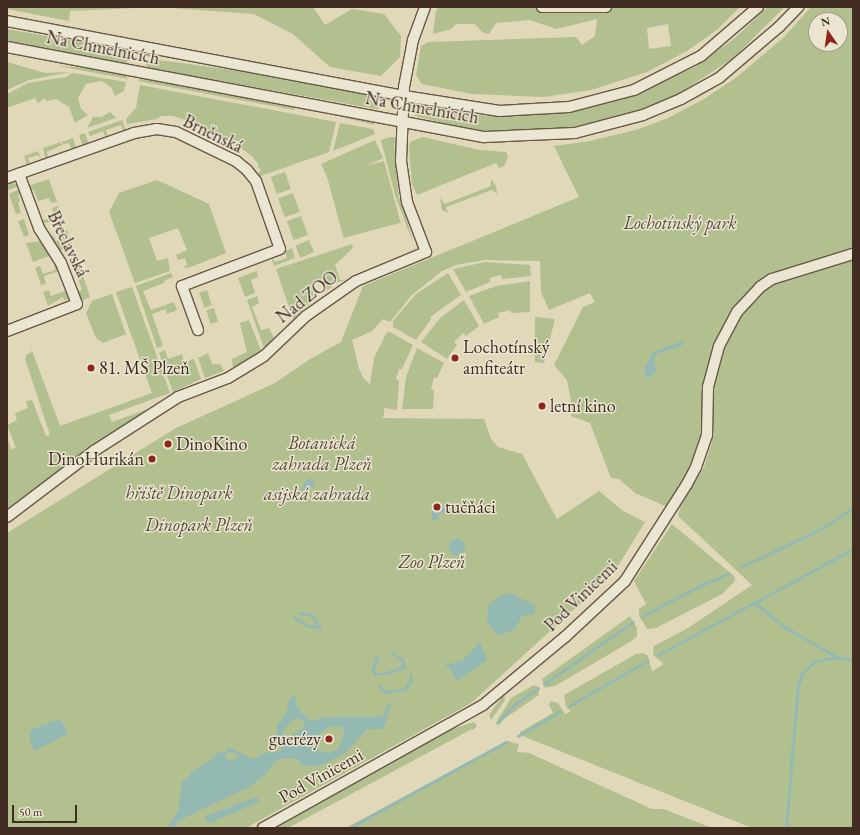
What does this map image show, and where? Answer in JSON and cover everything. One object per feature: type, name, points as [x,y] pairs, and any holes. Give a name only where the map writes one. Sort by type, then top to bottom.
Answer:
[{"type":"street","name":"Nad ZOO","points":[[7,517],[94,451],[178,397],[228,378],[264,356],[306,316],[356,281],[426,252],[407,202],[401,161],[404,96],[414,40],[424,7]]},
{"type":"street","points":[[542,7],[606,7]]},
{"type":"street","name":"Na Chmelnicích","points":[[7,21],[404,96],[500,111],[576,105],[634,90],[668,75],[701,56],[758,7]]},
{"type":"street","name":"Na Chmelnicích","points":[[7,47],[485,137],[575,133],[643,115],[681,99],[719,78],[796,9]]},
{"type":"street","name":"Brněnská","points":[[7,178],[134,133],[157,129],[176,132],[236,162],[247,170],[256,181],[280,249],[182,286],[198,330]]},
{"type":"street","name":"Břeclavská","points":[[7,330],[77,304],[61,263],[39,228],[19,174]]},
{"type":"street","name":"Pod Vinicemi","points":[[263,828],[483,705],[565,637],[625,581],[687,484],[696,467],[707,435],[708,387],[719,346],[737,312],[760,287],[772,280],[853,254]]},
{"type":"green space","points":[[7,7],[158,7],[70,11],[69,21],[7,9]]},
{"type":"green space","points":[[158,7],[313,7],[325,25],[352,9],[384,14],[401,36],[400,57],[381,76],[330,67],[293,34],[254,14]]},
{"type":"green space","points":[[439,7],[740,7],[718,29],[687,51],[647,72],[591,90],[543,97],[472,94],[422,84],[416,75],[421,46],[428,42],[576,37],[582,45],[595,36],[597,19],[556,29],[530,20],[496,23],[489,34],[482,32],[475,24],[456,24],[451,29],[433,34],[436,11]],"holes":[[[668,24],[671,46],[649,49],[647,28]]]},
{"type":"green space","points":[[767,7],[785,7],[732,59],[675,96],[632,113],[570,128],[477,131],[415,116],[415,107],[420,104],[486,116],[579,110],[636,93],[695,67],[735,38]]},
{"type":"green space","points":[[811,7],[853,7],[853,828],[752,828],[520,735],[520,732],[553,713],[549,705],[551,701],[558,703],[565,714],[571,711],[566,707],[564,695],[636,654],[643,653],[648,656],[652,671],[664,664],[653,655],[654,646],[688,628],[752,585],[678,516],[680,507],[704,467],[712,442],[710,393],[721,351],[708,387],[707,435],[672,509],[635,493],[619,479],[611,478],[590,423],[571,416],[571,400],[567,380],[554,365],[583,307],[595,302],[590,293],[549,310],[541,292],[540,261],[484,260],[456,265],[442,271],[412,295],[390,322],[383,319],[372,331],[352,340],[359,369],[364,379],[370,384],[374,358],[387,332],[390,332],[413,345],[402,369],[399,369],[396,379],[399,381],[397,410],[384,408],[384,416],[381,418],[484,419],[491,439],[498,447],[522,454],[557,519],[599,491],[623,511],[645,522],[613,574],[471,703],[246,828],[7,828],[7,533],[176,428],[275,383],[310,359],[341,342],[363,286],[579,197],[554,146],[590,141],[639,129],[668,118],[704,99],[737,77],[784,37]]},
{"type":"green space","points":[[7,29],[126,50],[130,53],[131,59],[124,64],[7,42]]},
{"type":"green space","points":[[151,59],[240,71],[382,97],[378,109],[376,109],[148,68],[145,62]]},
{"type":"green space","points":[[7,62],[45,73],[70,72],[29,80],[7,90]]},
{"type":"green space","points":[[58,66],[92,68],[126,75],[128,79]]},
{"type":"green space","points":[[73,73],[126,82],[124,91],[115,96],[111,87],[102,81],[86,84],[78,98],[81,109],[88,115],[75,123],[69,107],[56,99],[46,101],[45,98],[38,103],[35,98],[7,108],[7,94],[28,83],[66,77]]},
{"type":"green space","points":[[142,78],[295,108],[294,110],[138,81]]},
{"type":"green space","points":[[140,85],[336,122],[329,152],[258,177],[256,175],[261,171],[258,166],[259,165],[252,156],[235,144],[188,121],[173,116],[161,116],[157,119],[127,124],[126,119],[136,108]]},
{"type":"green space","points":[[110,112],[116,118],[87,128],[93,117],[102,117]]},
{"type":"green space","points":[[338,116],[374,123],[374,125]]},
{"type":"green space","points":[[122,120],[126,131],[124,132],[121,125],[106,130],[108,137],[106,138],[103,131],[90,136],[88,132]]},
{"type":"green space","points":[[340,123],[373,129],[375,134],[333,151]]},
{"type":"green space","points":[[85,133],[89,144],[86,146],[82,144],[79,135]]},
{"type":"green space","points":[[396,137],[394,146],[399,199],[402,201],[413,243],[395,195],[381,140]]},
{"type":"green space","points":[[422,137],[480,150],[506,152],[508,157],[504,166],[499,168],[496,163],[417,195],[412,184],[409,148],[410,142]]},
{"type":"green space","points":[[73,138],[76,148],[72,151],[69,143],[63,144],[62,142]]},
{"type":"green space","points":[[375,140],[383,158],[329,182],[321,164]]},
{"type":"green space","points":[[61,142],[62,145],[47,152],[48,157],[45,158],[43,148]]},
{"type":"green space","points":[[38,151],[41,159],[38,155],[28,158],[30,166],[28,166],[24,156]]},
{"type":"green space","points":[[384,161],[401,223],[344,238],[327,176]]},
{"type":"green space","points":[[285,172],[291,189],[277,194],[271,177]]},
{"type":"green space","points":[[49,179],[57,202],[51,203],[49,198],[38,201],[34,190],[29,191],[28,186]]},
{"type":"green space","points":[[491,179],[496,186],[497,194],[492,190],[446,207],[448,213],[442,210],[440,198],[445,204],[491,186]]},
{"type":"green space","points":[[157,180],[209,204],[226,253],[188,268],[182,267],[187,265],[185,258],[178,260],[176,255],[187,250],[178,228],[149,238],[157,261],[168,258],[170,271],[135,283],[109,212],[119,193]]},
{"type":"green space","points":[[12,182],[19,186],[8,190],[7,183]]},
{"type":"green space","points":[[20,189],[21,193],[18,195],[20,201],[18,202],[21,213],[16,214],[9,194]]},
{"type":"green space","points":[[293,193],[300,212],[285,217],[278,198]]},
{"type":"green space","points":[[58,206],[65,224],[58,226],[56,220],[41,224],[40,221],[55,217],[52,208]]},
{"type":"green space","points":[[301,216],[308,235],[294,240],[287,221]]},
{"type":"green space","points":[[24,219],[29,235],[24,237],[18,221]]},
{"type":"green space","points":[[67,230],[73,247],[58,251],[47,237],[53,235],[56,241],[62,239],[60,232]]},
{"type":"green space","points":[[309,240],[314,252],[300,258],[295,246]]},
{"type":"green space","points":[[40,241],[51,255],[33,262],[26,243]]},
{"type":"green space","points":[[352,244],[353,248],[335,265],[340,280],[346,280],[331,284],[332,287],[327,290],[322,281],[314,284],[318,295],[293,319],[276,269]]},
{"type":"green space","points":[[292,248],[295,258],[274,266],[271,256],[275,262],[287,258],[285,251]]},
{"type":"green space","points":[[75,252],[81,270],[76,272],[69,254]]},
{"type":"green space","points":[[485,262],[530,265],[531,276],[502,279],[501,275],[490,278],[490,282],[466,292],[453,269]]},
{"type":"green space","points":[[54,265],[56,265],[59,271],[44,276],[46,284],[41,285],[35,268],[40,266],[43,274],[55,270]]},
{"type":"green space","points":[[257,271],[258,277],[251,280],[255,293],[245,297],[238,278]]},
{"type":"green space","points":[[171,273],[173,277],[164,281],[164,283],[143,291],[151,310],[174,302],[177,310],[167,314],[166,309],[152,314],[163,346],[157,348],[136,286]]},
{"type":"green space","points":[[448,273],[461,295],[430,317],[431,319],[416,340],[393,327],[393,321],[416,294]]},
{"type":"green space","points":[[83,276],[90,297],[83,300],[79,298],[76,292],[82,290],[78,278]]},
{"type":"green space","points":[[530,281],[530,312],[511,313],[510,310],[498,313],[499,317],[484,324],[469,296],[496,286]]},
{"type":"green space","points":[[132,287],[170,393],[109,415],[112,422],[148,409],[7,511],[7,437],[11,449],[16,448],[7,425],[17,420],[15,413],[28,408],[26,401],[32,400],[46,436],[50,435],[25,359],[27,354],[32,352],[28,340],[60,426],[152,393],[116,292]]},
{"type":"green space","points":[[49,290],[51,296],[65,291],[68,292],[68,299],[64,300],[63,297],[48,306],[43,292]]},
{"type":"green space","points":[[207,290],[212,305],[204,308],[199,292]]},
{"type":"green space","points":[[112,294],[126,334],[103,343],[96,338],[86,313],[92,301]]},
{"type":"green space","points":[[257,296],[259,303],[252,307],[261,330],[269,328],[274,338],[264,348],[247,300]]},
{"type":"green space","points":[[464,300],[479,326],[466,336],[463,333],[454,342],[457,345],[447,359],[421,342],[440,318]]},
{"type":"green space","points":[[214,308],[218,321],[210,324],[206,310]]},
{"type":"green space","points":[[535,317],[555,319],[544,363],[535,362]]},
{"type":"green space","points":[[249,320],[261,351],[250,360],[233,367],[232,359],[247,352],[240,323]]},
{"type":"green space","points":[[417,348],[444,363],[437,378],[434,377],[431,389],[434,390],[433,409],[402,409],[406,377]]},
{"type":"green space","points":[[165,350],[168,359],[182,354],[184,361],[194,359],[201,379],[173,392],[159,353]]},
{"type":"green space","points":[[208,353],[212,364],[220,364],[224,371],[205,378],[198,358]]},
{"type":"green space","points":[[672,524],[734,576],[735,581],[722,594],[656,628],[647,629],[639,616],[639,609],[646,604],[634,581]]},
{"type":"green space","points":[[630,616],[637,628],[637,636],[633,640],[557,685],[545,688],[542,679]]},
{"type":"green space","points":[[534,685],[538,687],[539,695],[504,719],[499,725],[495,724],[511,698]]},
{"type":"green space","points":[[504,694],[505,700],[491,720],[489,715]]},
{"type":"green space","points":[[474,722],[477,726],[473,730],[472,729],[288,828],[268,828],[440,733]]},
{"type":"green space","points":[[507,741],[519,744],[517,752],[529,753],[652,809],[664,809],[712,828],[346,828]]},
{"type":"water","points":[[682,341],[684,343],[681,346],[656,354],[654,361],[657,370],[647,379],[644,369],[653,352]]},
{"type":"water","points":[[312,478],[315,486],[300,491],[306,480]]},
{"type":"water","points":[[439,504],[447,506],[447,510],[439,514],[439,518],[434,521],[432,520],[432,507]]},
{"type":"water","points":[[457,539],[464,544],[465,547],[460,554],[457,555],[450,550],[449,547],[454,540]]},
{"type":"water","points":[[511,593],[534,605],[535,613],[522,616],[515,629],[498,636],[487,622],[488,606],[502,595]]},
{"type":"water","points":[[480,642],[487,660],[457,681],[450,669],[444,666],[463,660]]},
{"type":"water","points":[[295,695],[297,707],[311,721],[325,717],[382,717],[389,703],[392,703],[383,729],[367,729],[345,753],[320,766],[303,766],[295,758],[281,759],[274,763],[264,776],[249,787],[180,820],[173,828],[167,828],[178,810],[182,782],[189,777],[192,771],[209,762],[217,753],[225,752],[229,747],[253,759],[265,753],[282,751],[276,733],[278,723],[286,714],[289,700]],"holes":[[[294,719],[301,719],[306,725],[287,739],[282,731]],[[330,726],[343,727],[344,734],[338,750],[326,753],[318,750],[315,743],[316,737]],[[231,752],[239,756],[234,760],[226,759],[225,755]]]},
{"type":"water","points":[[61,719],[68,734],[35,751],[31,746],[30,734],[32,729]]},
{"type":"water","points":[[257,797],[259,801],[254,804],[210,823],[204,820],[206,816]]},
{"type":"waterway","points":[[741,567],[819,530],[853,508]]},
{"type":"waterway","points":[[658,655],[853,549]]},
{"type":"waterway","points":[[642,616],[704,584],[728,574]]},
{"type":"waterway","points":[[754,602],[785,627],[837,657]]},
{"type":"waterway","points":[[300,613],[312,615],[320,627]]},
{"type":"waterway","points":[[295,617],[307,626],[320,627]]},
{"type":"waterway","points":[[544,684],[633,622]]},
{"type":"waterway","points":[[377,657],[373,670],[376,674],[383,674],[404,667],[402,660],[392,653]]},
{"type":"waterway","points":[[786,828],[798,686],[802,674],[813,662],[837,657],[853,660]]},
{"type":"waterway","points":[[569,706],[647,661]]},
{"type":"waterway","points":[[379,686],[386,692],[405,689],[411,681],[410,675]]},
{"type":"waterway","points":[[499,721],[514,705],[538,688]]},
{"type":"waterway","points":[[518,736],[559,712]]},
{"type":"waterway","points":[[349,828],[506,742]]},
{"type":"place","name":"Lochotínský amfiteátr","points":[[455,358]]},
{"type":"place","name":"81. MŠ Plzeň","points":[[91,368]]},
{"type":"place","name":"letní kino","points":[[542,406]]},
{"type":"place","name":"DinoKino","points":[[168,444]]},
{"type":"place","name":"DinoHurikán","points":[[152,459]]},
{"type":"place","name":"tučňáci","points":[[437,507]]},
{"type":"place","name":"guerézy","points":[[329,739]]},
{"type":"park label","name":"Lochotínský park","points":[[680,223]]},
{"type":"park label","name":"Botanická zahrada Plzeň","points":[[322,454]]},
{"type":"park label","name":"hřiště Dinopark","points":[[179,493]]},
{"type":"park label","name":"asijská zahrada","points":[[317,494]]},
{"type":"park label","name":"Dinopark Plzeň","points":[[199,525]]},
{"type":"park label","name":"Zoo Plzeň","points":[[432,562]]}]
